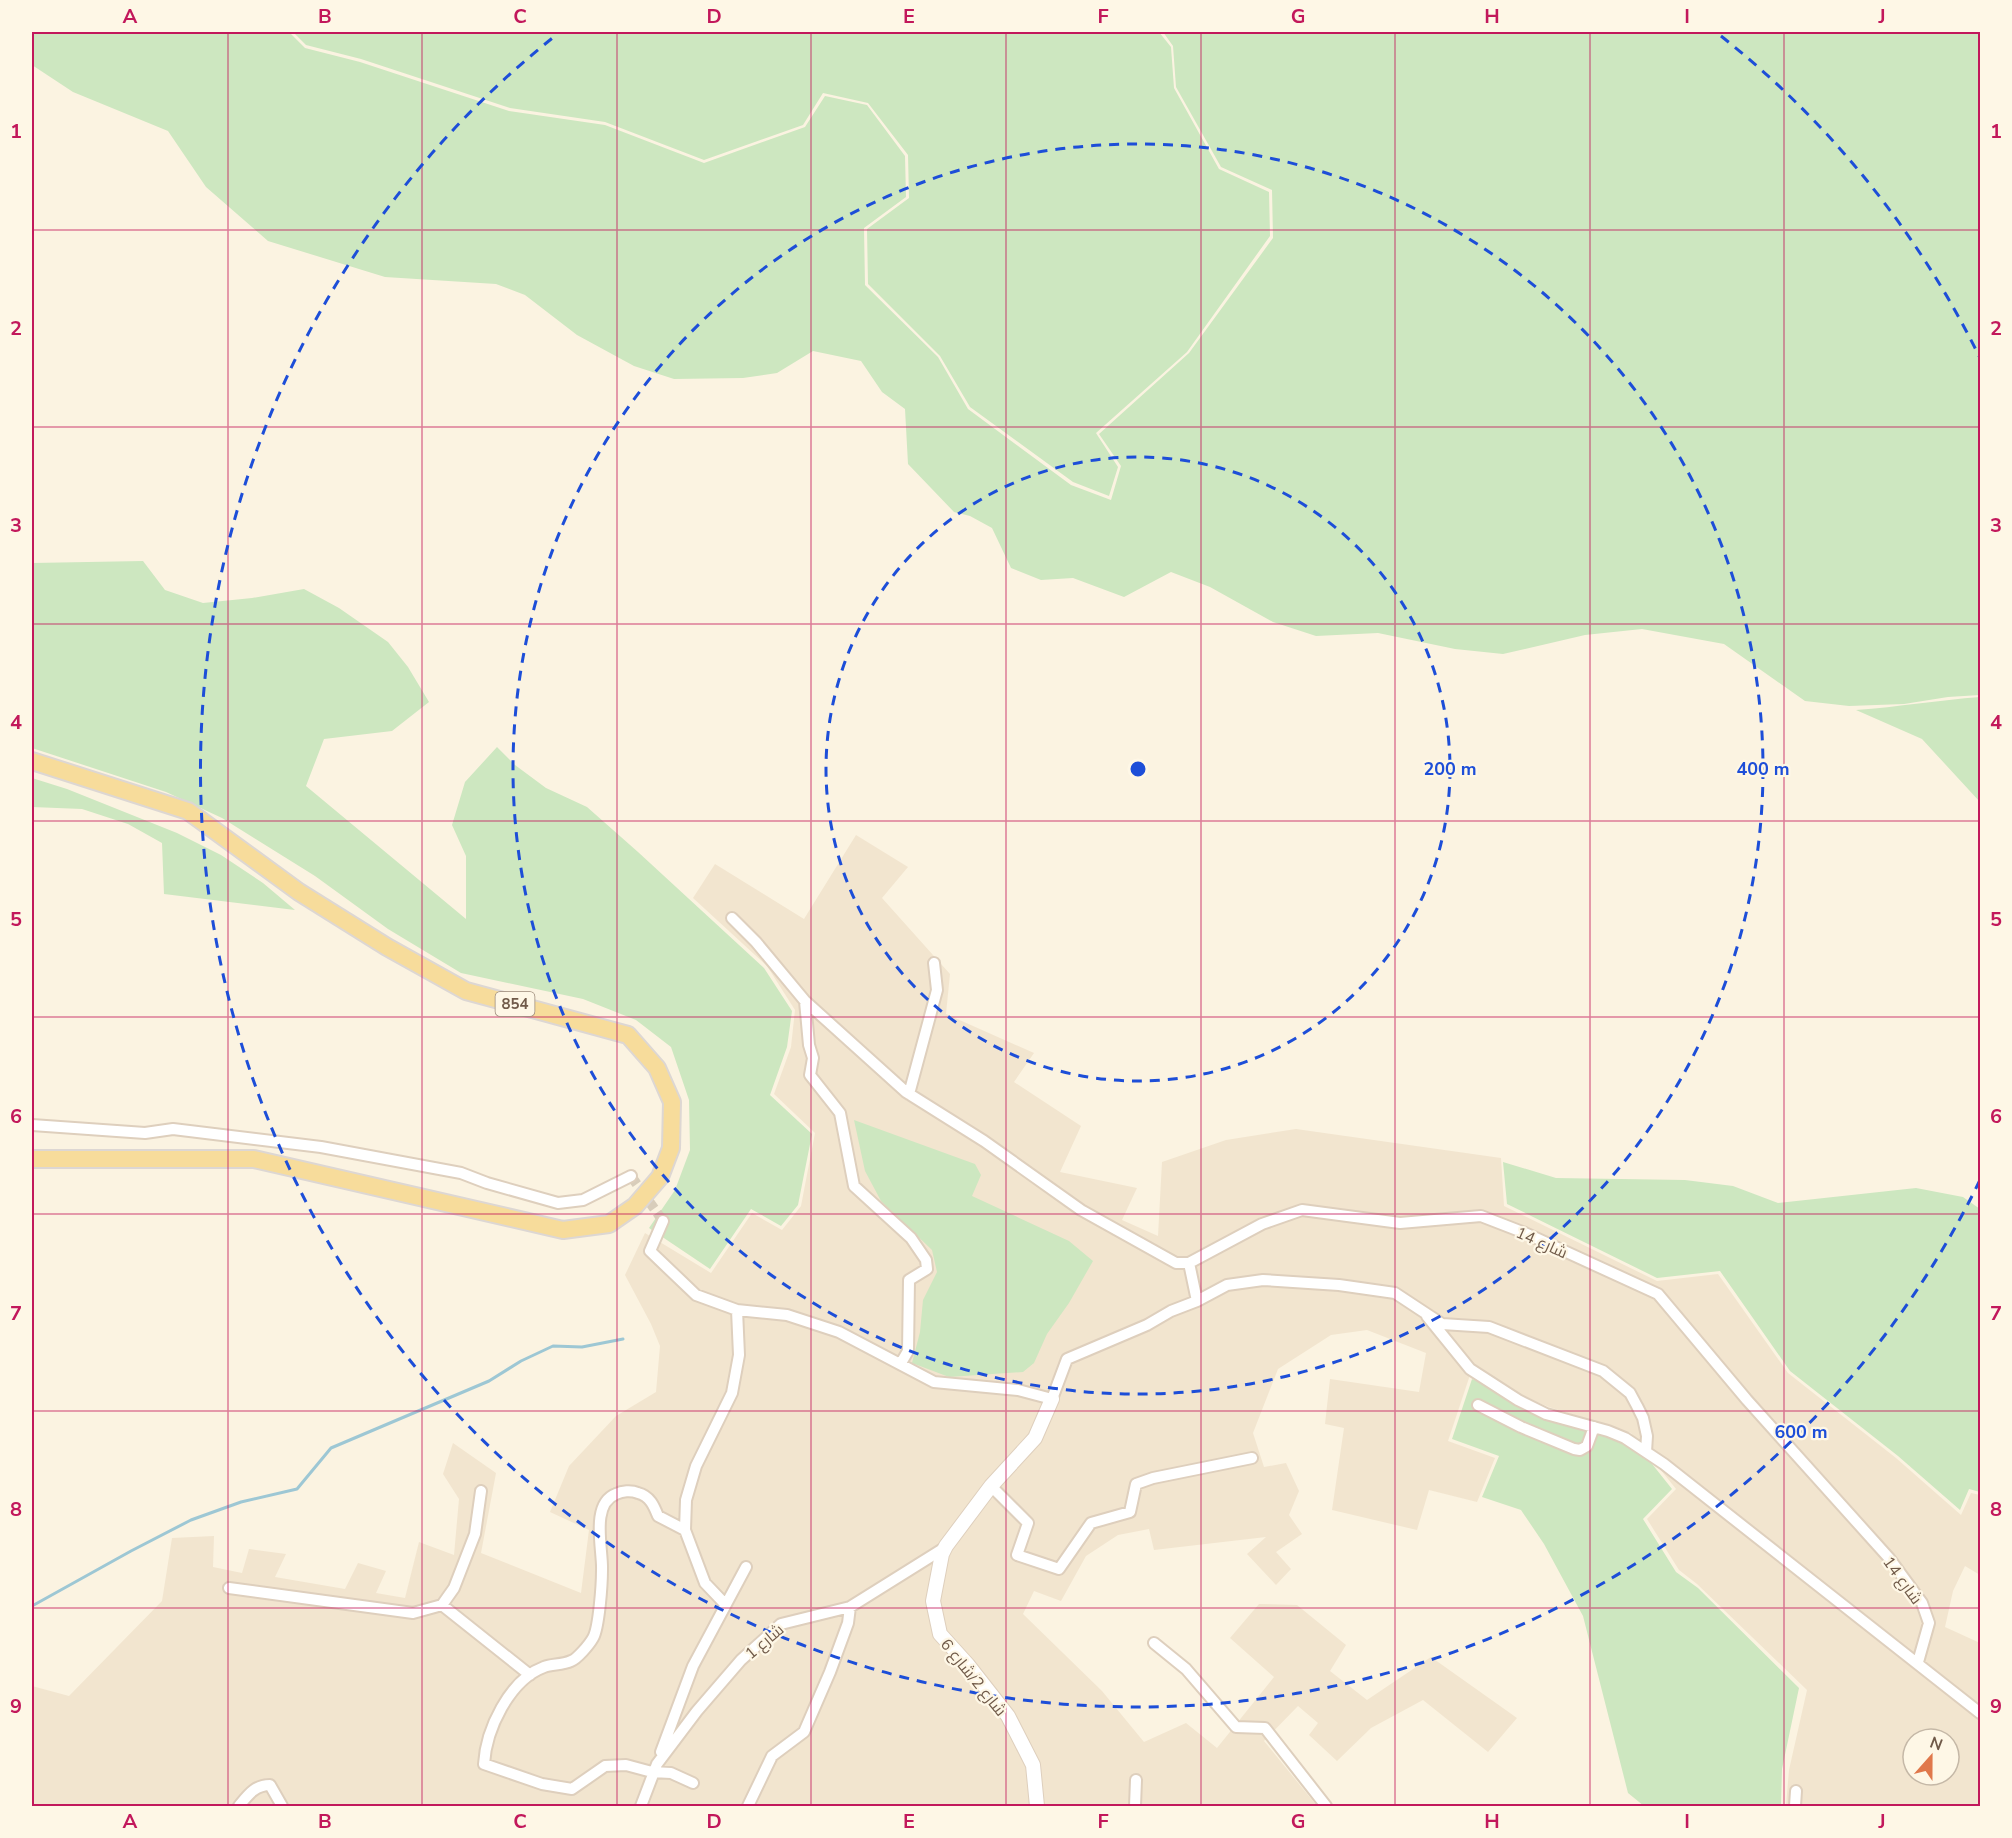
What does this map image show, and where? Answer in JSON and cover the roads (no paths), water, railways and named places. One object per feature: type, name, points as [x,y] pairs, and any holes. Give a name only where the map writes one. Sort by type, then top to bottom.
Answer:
[{"type":"main road","name":"854","points":[[32,760],[188,811],[300,892],[387,947],[466,991],[628,1035],[657,1068],[672,1102],[671,1148],[660,1177],[634,1206],[609,1224],[563,1230],[254,1159],[32,1159]]},
{"type":"street","points":[[732,918],[756,942],[805,1001],[909,1094],[984,1141],[1081,1210],[1176,1263],[1189,1263],[1197,1300]]},
{"type":"street","points":[[909,1094],[937,990],[934,963]]},
{"type":"street","points":[[805,1001],[809,1044],[813,1058],[810,1075],[840,1113],[854,1186],[910,1238],[926,1260],[927,1269],[909,1280],[908,1351],[901,1363]]},
{"type":"street","points":[[32,1125],[145,1133],[173,1129],[321,1147],[461,1173],[487,1183],[558,1203],[583,1200],[631,1176]]},
{"type":"street","name":"شارع 14","points":[[1189,1263],[1262,1224],[1302,1210],[1400,1223],[1481,1216],[1525,1233],[1658,1294],[1747,1400],[1889,1558],[1922,1603],[1929,1623],[1918,1662]]},
{"type":"street","points":[[663,1221],[650,1251],[696,1295],[737,1310],[787,1315],[839,1332],[934,1382],[1018,1390],[1052,1399],[1067,1359],[1147,1325],[1227,1285],[1263,1280],[1339,1285],[1395,1293],[1442,1324],[1489,1327],[1603,1371],[1630,1393],[1637,1406],[1643,1418],[1647,1436],[1646,1452]]},
{"type":"street","points":[[725,1604],[705,1583],[685,1530],[686,1500],[696,1466],[732,1393],[739,1354],[737,1310]]},
{"type":"street","points":[[1427,1316],[1470,1369],[1518,1400],[1546,1414],[1624,1438],[1646,1452],[1918,1662],[1980,1713]]},
{"type":"street","name":"شارع 2/شارع 6","points":[[1037,1806],[1033,1766],[1008,1716],[940,1634],[933,1601],[942,1554],[946,1546],[991,1486],[1035,1438],[1052,1399]]},
{"type":"street","points":[[1478,1405],[1574,1449],[1580,1450],[1587,1446],[1594,1427]]},
{"type":"street","points":[[991,1486],[1028,1522],[1017,1555],[1059,1569],[1091,1523],[1130,1512],[1136,1484],[1153,1478],[1252,1458]]},
{"type":"street","points":[[229,1588],[413,1614],[442,1605],[454,1587],[475,1534],[481,1491]]},
{"type":"street","points":[[685,1530],[658,1516],[652,1501],[638,1493],[622,1491],[610,1496],[602,1509],[599,1540],[603,1568],[594,1638],[572,1661],[544,1667],[530,1675],[504,1702],[485,1747],[484,1764],[542,1784],[572,1789],[605,1766],[655,1768],[693,1783]]},
{"type":"street","name":"شارع 1","points":[[641,1806],[655,1768],[697,1712],[741,1660],[781,1624],[850,1607],[946,1546]]},
{"type":"street","points":[[655,1768],[693,1666],[746,1567]]},
{"type":"street","points":[[442,1605],[530,1675]]},
{"type":"street","points":[[748,1806],[772,1756],[804,1732],[834,1662],[848,1623],[850,1607]]},
{"type":"street","points":[[1154,1643],[1186,1669],[1236,1727],[1265,1728],[1326,1806]]},
{"type":"street","points":[[1135,1806],[1136,1780]]},
{"type":"street","points":[[239,1806],[252,1791],[262,1785],[270,1785],[282,1806]]},
{"type":"street","points":[[1795,1806],[1796,1791]]},
{"type":"waterway","points":[[32,1606],[191,1520],[241,1502],[297,1489],[331,1448],[489,1381],[521,1361],[553,1346],[582,1347],[623,1339]]},
{"type":"tunnel","points":[[631,1176],[663,1221]]}]
